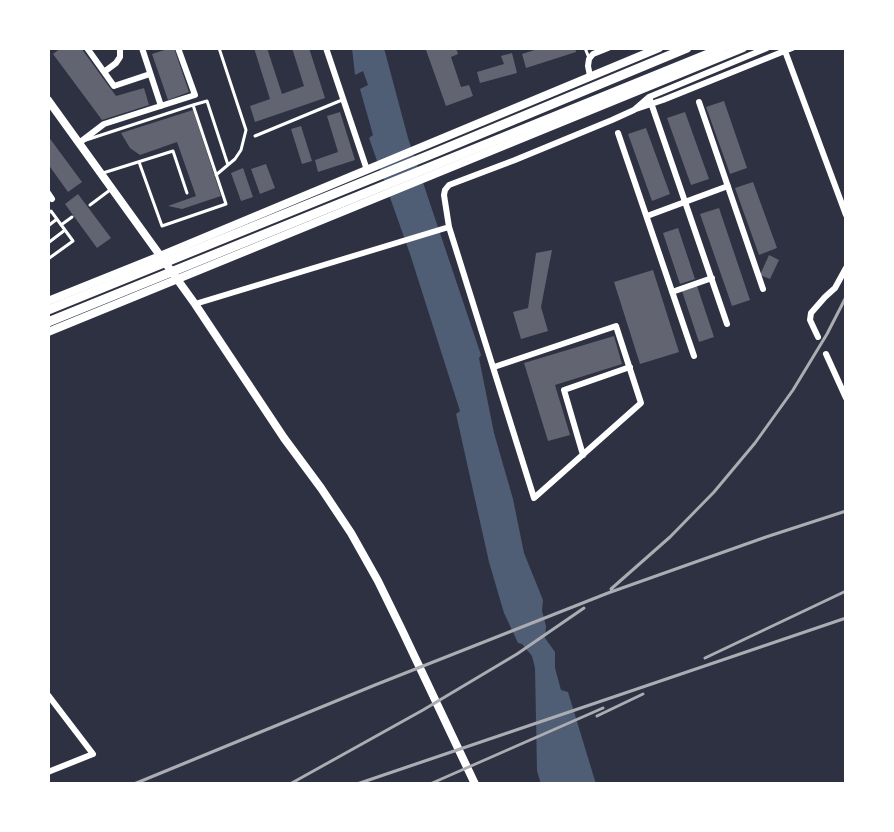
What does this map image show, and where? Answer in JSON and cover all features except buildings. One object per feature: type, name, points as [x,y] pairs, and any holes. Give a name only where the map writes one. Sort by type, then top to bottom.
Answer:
[{"type":"main road","points":[[48,301],[659,48]]},
{"type":"main road","points":[[48,310],[687,48]]},
{"type":"main road","points":[[48,322],[723,48]]},
{"type":"main road","points":[[48,332],[743,48]]},
{"type":"main road","points":[[49,103],[195,304],[284,438],[351,532],[378,581],[475,784]]},
{"type":"street","points":[[87,48],[114,86],[150,74]]},
{"type":"street","points":[[104,72],[116,63],[120,57],[120,48]]},
{"type":"street","points":[[79,143],[104,124],[195,95],[178,48]]},
{"type":"street","points":[[326,48],[370,169]]},
{"type":"street","points":[[590,76],[589,59],[593,54],[608,48]]},
{"type":"street","points":[[634,110],[649,97],[767,48]]},
{"type":"street","points":[[144,49],[161,106]]},
{"type":"street","points":[[494,366],[616,326],[641,403],[534,498],[449,227],[444,195],[449,185],[789,49],[846,215]]},
{"type":"street","points":[[649,97],[727,324]]},
{"type":"street","points":[[699,102],[763,289]]},
{"type":"street","points":[[618,133],[694,356]]},
{"type":"street","points":[[647,216],[728,186]]},
{"type":"street","points":[[195,304],[449,227]]},
{"type":"street","points":[[818,338],[810,316],[820,302],[835,288],[846,268]]},
{"type":"street","points":[[672,292],[712,278]]},
{"type":"street","points":[[826,354],[846,398]]},
{"type":"street","points":[[583,455],[564,390],[630,367]]},
{"type":"street","points":[[48,695],[93,754],[48,772]]},
{"type":"lane","points":[[216,175],[235,159],[241,150],[246,130],[219,48]]},
{"type":"lane","points":[[585,48],[589,59]]},
{"type":"lane","points":[[255,136],[343,99]]},
{"type":"lane","points":[[79,143],[207,101],[228,165]]},
{"type":"lane","points":[[139,162],[162,226],[226,204],[193,105]]},
{"type":"lane","points":[[101,174],[173,151],[187,193]]},
{"type":"lane","points":[[90,205],[112,189]]},
{"type":"lane","points":[[48,213],[51,210],[73,241],[48,259]]},
{"type":"lane","points":[[62,225],[72,217]]},
{"type":"lane","points":[[48,226],[57,219]]},
{"type":"lane","points":[[48,243],[65,230]]},
{"type":"water","points":[[352,48],[384,48],[408,138],[481,355],[479,358],[494,433],[513,499],[524,553],[543,600],[545,638],[555,652],[555,668],[561,690],[568,692],[596,784],[541,784],[537,771],[535,668],[532,656],[522,644],[518,643],[504,613],[489,562],[456,414],[460,411],[410,254],[369,138],[373,135],[360,89],[368,85],[363,71],[355,75]]},
{"type":"railway","points":[[611,589],[670,537],[714,492],[755,443],[793,390],[827,334],[846,297]]},
{"type":"railway","points":[[134,784],[608,593],[846,511]]},
{"type":"railway","points":[[705,658],[846,591]]},
{"type":"railway","points":[[290,784],[423,710],[517,654],[584,608]]},
{"type":"railway","points":[[357,784],[846,618]]},
{"type":"railway","points":[[597,716],[643,694]]},
{"type":"railway","points":[[430,784],[603,708]]}]
